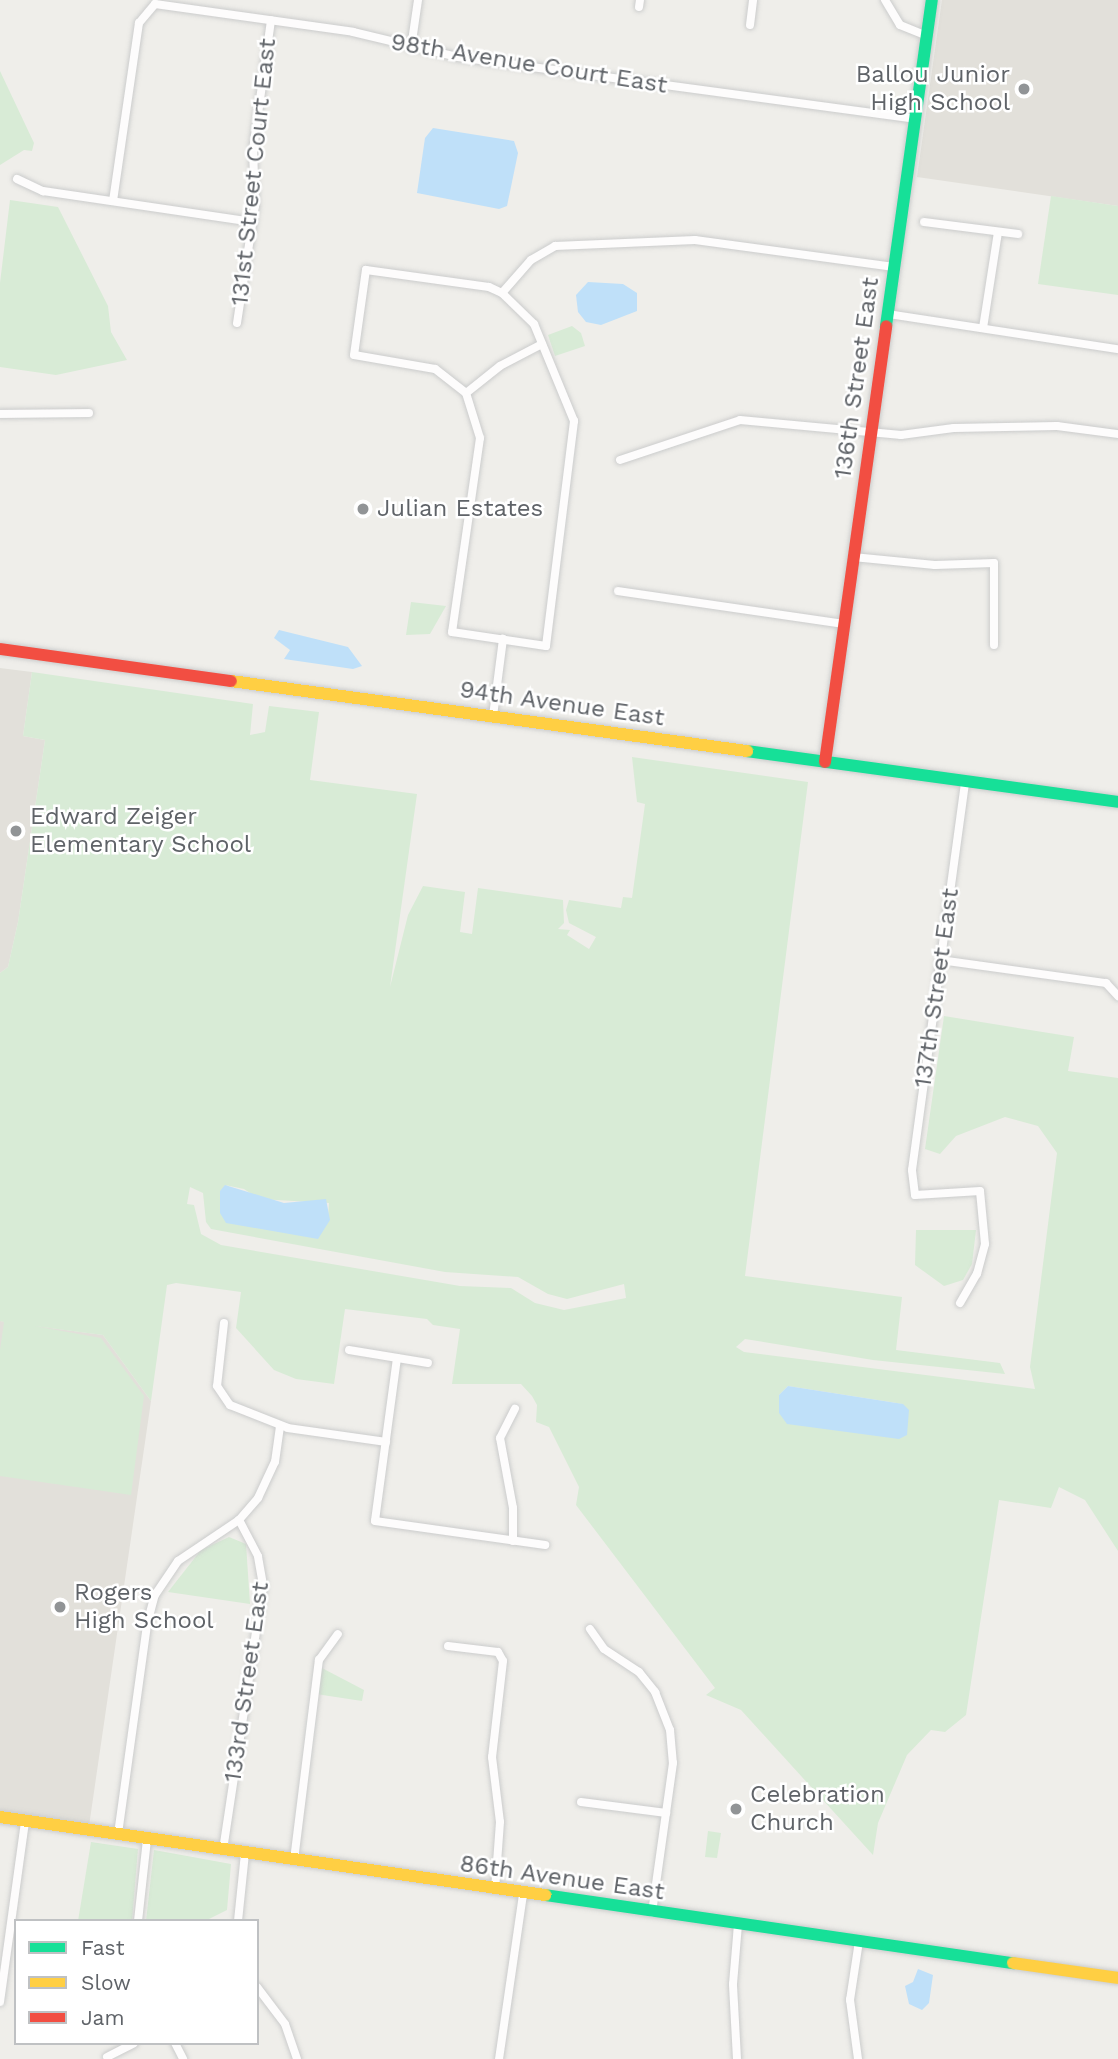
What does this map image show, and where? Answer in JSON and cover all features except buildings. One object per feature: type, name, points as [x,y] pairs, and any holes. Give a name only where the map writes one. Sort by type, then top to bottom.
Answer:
[{"type":"street","points":[[411,48],[418,0]]},
{"type":"street","points":[[750,25],[753,0]]},
{"type":"street","points":[[885,0],[900,25],[927,36]]},
{"type":"street","name":"136th Street East","points":[[825,762],[932,0]]},
{"type":"street","name":"98th Avenue Court East","points":[[113,201],[139,23],[147,9],[155,4],[353,32],[411,48],[915,118]]},
{"type":"street","name":"131st Street Court East","points":[[237,323],[253,222],[253,150],[271,20]]},
{"type":"street","points":[[17,179],[43,191],[253,222]]},
{"type":"street","points":[[924,222],[1018,234]]},
{"type":"street","points":[[983,328],[998,232]]},
{"type":"street","points":[[502,293],[520,270],[545,250],[580,242],[695,240],[894,267]]},
{"type":"street","points":[[366,270],[489,287],[502,293],[529,317],[572,410],[575,431],[546,646],[452,632],[480,438],[466,393],[435,369],[354,355],[366,270]]},
{"type":"street","points":[[888,314],[1118,349]]},
{"type":"street","points":[[466,393],[500,366],[542,344]]},
{"type":"street","points":[[0,414],[89,413]]},
{"type":"street","points":[[620,460],[740,420],[901,435],[954,428],[1057,426],[1118,434]]},
{"type":"street","points":[[853,557],[935,565],[994,563],[994,645]]},
{"type":"street","points":[[618,591],[844,624]]},
{"type":"street","points":[[493,716],[503,639]]},
{"type":"street","name":"94th Avenue East","points":[[0,649],[1118,802]]},
{"type":"street","name":"137th Street East","points":[[960,1303],[977,1274],[985,1244],[980,1191],[915,1195],[912,1170],[965,781]]},
{"type":"street","points":[[940,960],[1106,983],[1118,996]]},
{"type":"street","points":[[223,1323],[217,1377],[221,1394],[230,1405],[281,1426],[386,1442]]},
{"type":"street","points":[[349,1350],[428,1363]]},
{"type":"street","points":[[397,1357],[375,1521],[545,1545]]},
{"type":"street","points":[[513,1541],[513,1508],[500,1438],[515,1409]]},
{"type":"street","points":[[118,1834],[147,1623],[155,1595],[178,1561],[239,1520],[258,1498],[271,1473],[281,1426]]},
{"type":"street","name":"133rd Street East","points":[[223,1850],[263,1585],[258,1556],[239,1520]]},
{"type":"street","points":[[590,1629],[604,1649],[639,1672],[664,1709],[673,1751],[652,1913]]},
{"type":"street","points":[[294,1860],[319,1660],[338,1634]]},
{"type":"street","points":[[448,1646],[498,1652],[503,1661],[491,1769],[500,1822],[495,1890]]},
{"type":"street","points":[[581,1802],[666,1813]]},
{"type":"street","name":"86th Avenue East","points":[[0,1817],[1118,1978]]},
{"type":"street","points":[[0,2002],[25,1821]]},
{"type":"street","points":[[138,1919],[147,1839]]},
{"type":"street","points":[[237,1919],[245,1853]]},
{"type":"street","points":[[499,2059],[523,1894]]},
{"type":"street","points":[[737,2059],[733,1984],[738,1925]]},
{"type":"street","points":[[858,2059],[850,2000],[859,1941]]},
{"type":"street","points":[[259,1990],[285,2024],[296,2059]]},
{"type":"street","points":[[107,2057],[130,2045]]},
{"type":"shaded area","name":"Ballou Junior High School","points":[[942,0],[1118,0],[1118,206],[917,177]]},
{"type":"shaded area","name":"Edward Zeiger Elementary School","points":[[0,668],[32,672],[23,736],[45,740],[18,922],[8,967],[0,973]]},
{"type":"shaded area","name":"Rogers High School","points":[[0,1321],[103,1335],[151,1401],[89,1826],[0,1813]]},
{"type":"green space","points":[[0,71],[34,143],[32,151],[24,150],[0,165]]},
{"type":"green space","points":[[1051,196],[1118,206],[1118,295],[1038,284]]},
{"type":"green space","points":[[10,200],[58,207],[108,306],[111,332],[127,360],[56,375],[0,367],[0,283]]},
{"type":"green space","points":[[572,326],[581,333],[585,346],[555,356],[548,335]]},
{"type":"green space","points":[[411,602],[446,606],[430,634],[406,635]]},
{"type":"green space","points":[[32,672],[253,704],[250,735],[265,732],[269,706],[319,712],[310,780],[417,794],[390,987],[408,915],[423,886],[465,892],[460,932],[472,934],[478,888],[563,900],[564,923],[558,929],[570,930],[567,935],[589,949],[596,937],[569,923],[566,910],[569,900],[621,908],[623,897],[632,898],[645,804],[637,802],[632,757],[808,782],[745,1276],[902,1297],[896,1350],[1000,1363],[1005,1374],[873,1360],[745,1339],[736,1347],[744,1352],[1035,1389],[1030,1367],[1057,1153],[1038,1126],[1005,1117],[956,1136],[940,1154],[925,1149],[944,1016],[1074,1037],[1068,1071],[1118,1078],[1118,1551],[1085,1500],[1059,1487],[1051,1508],[999,1500],[966,1715],[945,1732],[931,1730],[907,1755],[878,1823],[873,1855],[741,1710],[706,1695],[715,1688],[576,1505],[579,1487],[549,1427],[536,1422],[537,1405],[532,1396],[521,1384],[452,1384],[460,1329],[433,1325],[427,1319],[345,1309],[334,1384],[296,1379],[274,1370],[236,1328],[241,1292],[176,1283],[167,1285],[151,1401],[103,1335],[34,1326],[101,1338],[144,1396],[131,1495],[0,1476],[0,1350],[4,1322],[0,1321],[0,973],[8,967],[18,922],[45,740],[23,736]],"holes":[[[225,1185],[244,1189],[259,1199],[329,1203],[328,1216],[321,1228]],[[190,1187],[203,1193],[206,1222],[211,1229],[445,1272],[518,1277],[548,1294],[567,1299],[624,1284],[626,1298],[564,1310],[535,1303],[511,1288],[460,1286],[221,1245],[201,1234],[194,1205],[187,1204]],[[788,1386],[903,1404],[779,1395]]]},
{"type":"green space","points":[[916,1230],[976,1230],[972,1264],[963,1280],[944,1286],[915,1265]]},
{"type":"green space","points":[[229,1537],[246,1544],[250,1604],[168,1592],[201,1550]]},
{"type":"green space","points":[[320,1667],[364,1690],[362,1701],[316,1694]]},
{"type":"green space","points":[[708,1831],[721,1833],[717,1858],[705,1857]]},
{"type":"green space","points":[[91,1842],[138,1849],[132,1919],[78,1919]]},
{"type":"green space","points":[[154,1850],[231,1864],[227,1910],[209,1919],[146,1919]]},
{"type":"water","points":[[433,128],[514,141],[518,153],[507,206],[499,209],[417,193],[425,138]]},
{"type":"water","points":[[588,282],[623,284],[637,293],[637,311],[601,325],[586,322],[578,312],[576,295]]},
{"type":"water","points":[[279,630],[348,647],[362,666],[353,669],[284,659],[290,650],[274,638]]},
{"type":"water","points":[[225,1185],[284,1203],[326,1199],[330,1220],[318,1239],[226,1223],[220,1213],[220,1191]]},
{"type":"water","points":[[788,1386],[903,1404],[909,1410],[907,1435],[899,1439],[787,1424],[779,1413],[779,1395]]},
{"type":"water","points":[[918,1969],[933,1975],[929,2003],[922,2010],[909,2004],[905,1986],[913,1982]]},
{"type":"traffic: fast","points":[[886,326],[932,0]]},
{"type":"traffic: fast","points":[[747,751],[1118,802]]},
{"type":"traffic: fast","points":[[545,1895],[1013,1963]]},
{"type":"traffic: slow","points":[[231,681],[747,751]]},
{"type":"traffic: slow","points":[[0,1817],[545,1895]]},
{"type":"traffic: slow","points":[[1013,1963],[1118,1978]]},
{"type":"traffic: jam","points":[[825,762],[886,326]]},
{"type":"traffic: jam","points":[[0,649],[231,681]]},
{"type":"place","name":"Ballou Junior High School","points":[[1024,89]]},
{"type":"place","name":"Julian Estates","points":[[363,509]]},
{"type":"place","name":"Edward Zeiger Elementary School","points":[[16,831]]},
{"type":"place","name":"Rogers High School","points":[[60,1607]]},
{"type":"place","name":"Celebration Church","points":[[736,1809]]}]
